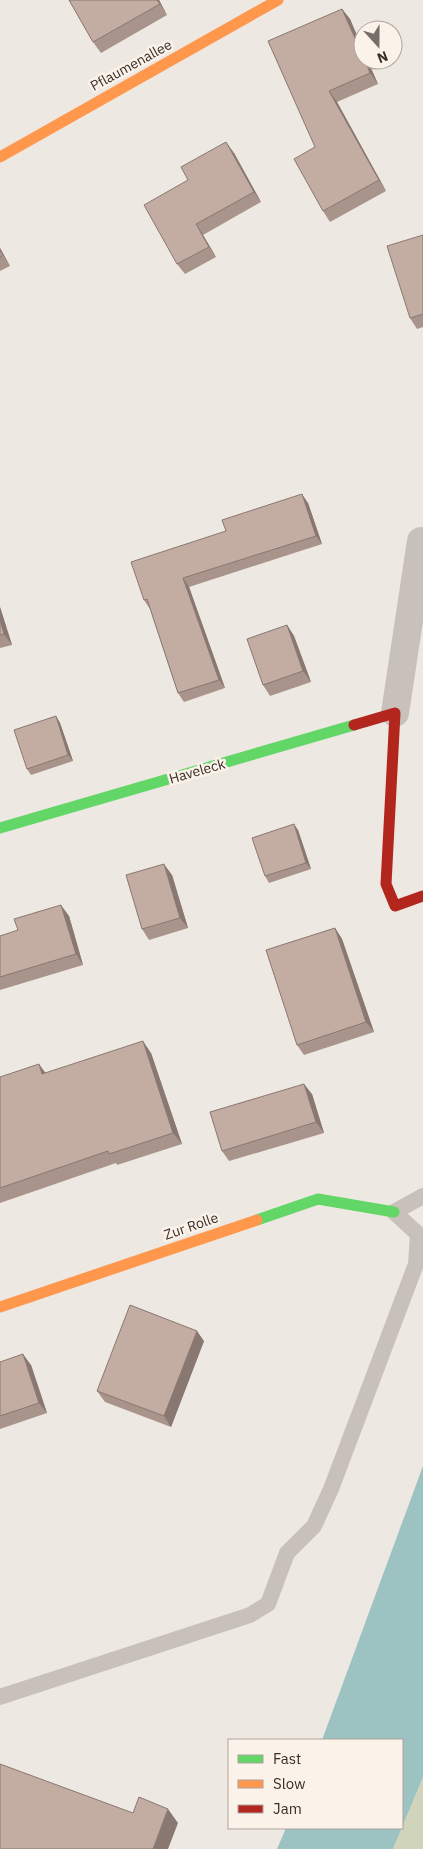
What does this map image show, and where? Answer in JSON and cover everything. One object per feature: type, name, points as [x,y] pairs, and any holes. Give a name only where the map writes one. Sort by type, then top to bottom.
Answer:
[{"type":"street","name":"Pflaumenallee","points":[[0,157],[278,0]]},
{"type":"street","points":[[421,542],[395,713],[386,884],[394,906],[423,896]]},
{"type":"street","name":"Haveleck","points":[[0,828],[395,713]]},
{"type":"street","name":"Zur Rolle","points":[[0,1307],[318,1199],[394,1212]]},
{"type":"lane","points":[[0,1697],[250,1614],[268,1604],[287,1553],[314,1526],[331,1489],[416,1264],[418,1234],[394,1212],[423,1196]]},
{"type":"green space","points":[[423,1777],[423,1849],[393,1849],[403,1829]]},
{"type":"water","points":[[423,1466],[423,1777],[403,1825],[403,1739],[322,1739]]},
{"type":"water","points":[[286,1829],[402,1829],[393,1849],[277,1849]]},
{"type":"building","points":[[69,0],[157,0],[160,4],[93,42]]},
{"type":"building","points":[[342,9],[353,34],[353,70],[369,70],[370,73],[329,91],[379,180],[323,211],[294,159],[315,147],[268,41]]},
{"type":"building","points":[[226,142],[254,192],[196,224],[209,247],[177,264],[144,205],[188,180],[181,167]]},
{"type":"building","points":[[423,235],[423,314],[410,318],[387,246]]},
{"type":"building","points":[[302,494],[316,536],[183,578],[219,680],[178,693],[147,599],[144,600],[131,562],[226,531],[222,520]]},
{"type":"building","points":[[0,620],[4,634],[0,635]]},
{"type":"building","points":[[287,625],[303,671],[263,685],[247,639]]},
{"type":"building","points":[[56,716],[68,755],[27,769],[14,730]]},
{"type":"building","points":[[294,824],[306,863],[265,876],[252,838]]},
{"type":"building","points":[[164,864],[180,918],[142,929],[126,875]]},
{"type":"building","points":[[61,905],[76,954],[0,977],[0,936],[18,930],[14,919]]},
{"type":"building","points":[[335,928],[366,1022],[297,1045],[266,950]]},
{"type":"building","points":[[143,1041],[173,1133],[109,1154],[108,1151],[0,1188],[0,1077],[39,1064],[42,1074]]},
{"type":"building","points":[[304,1084],[316,1122],[222,1151],[210,1112]]},
{"type":"building","points":[[130,1305],[197,1331],[164,1416],[97,1391]]},
{"type":"building","points":[[23,1354],[39,1403],[0,1416],[0,1362]]},
{"type":"building","points":[[0,1764],[133,1813],[139,1797],[168,1809],[153,1849],[0,1849]]},
{"type":"traffic: fast","points":[[0,828],[354,725]]},
{"type":"traffic: fast","points":[[257,1220],[318,1199],[394,1212]]},
{"type":"traffic: slow","points":[[0,157],[278,0]]},
{"type":"traffic: slow","points":[[0,1307],[257,1220]]},
{"type":"traffic: jam","points":[[354,725],[395,713],[386,884],[395,906],[423,896]]}]
